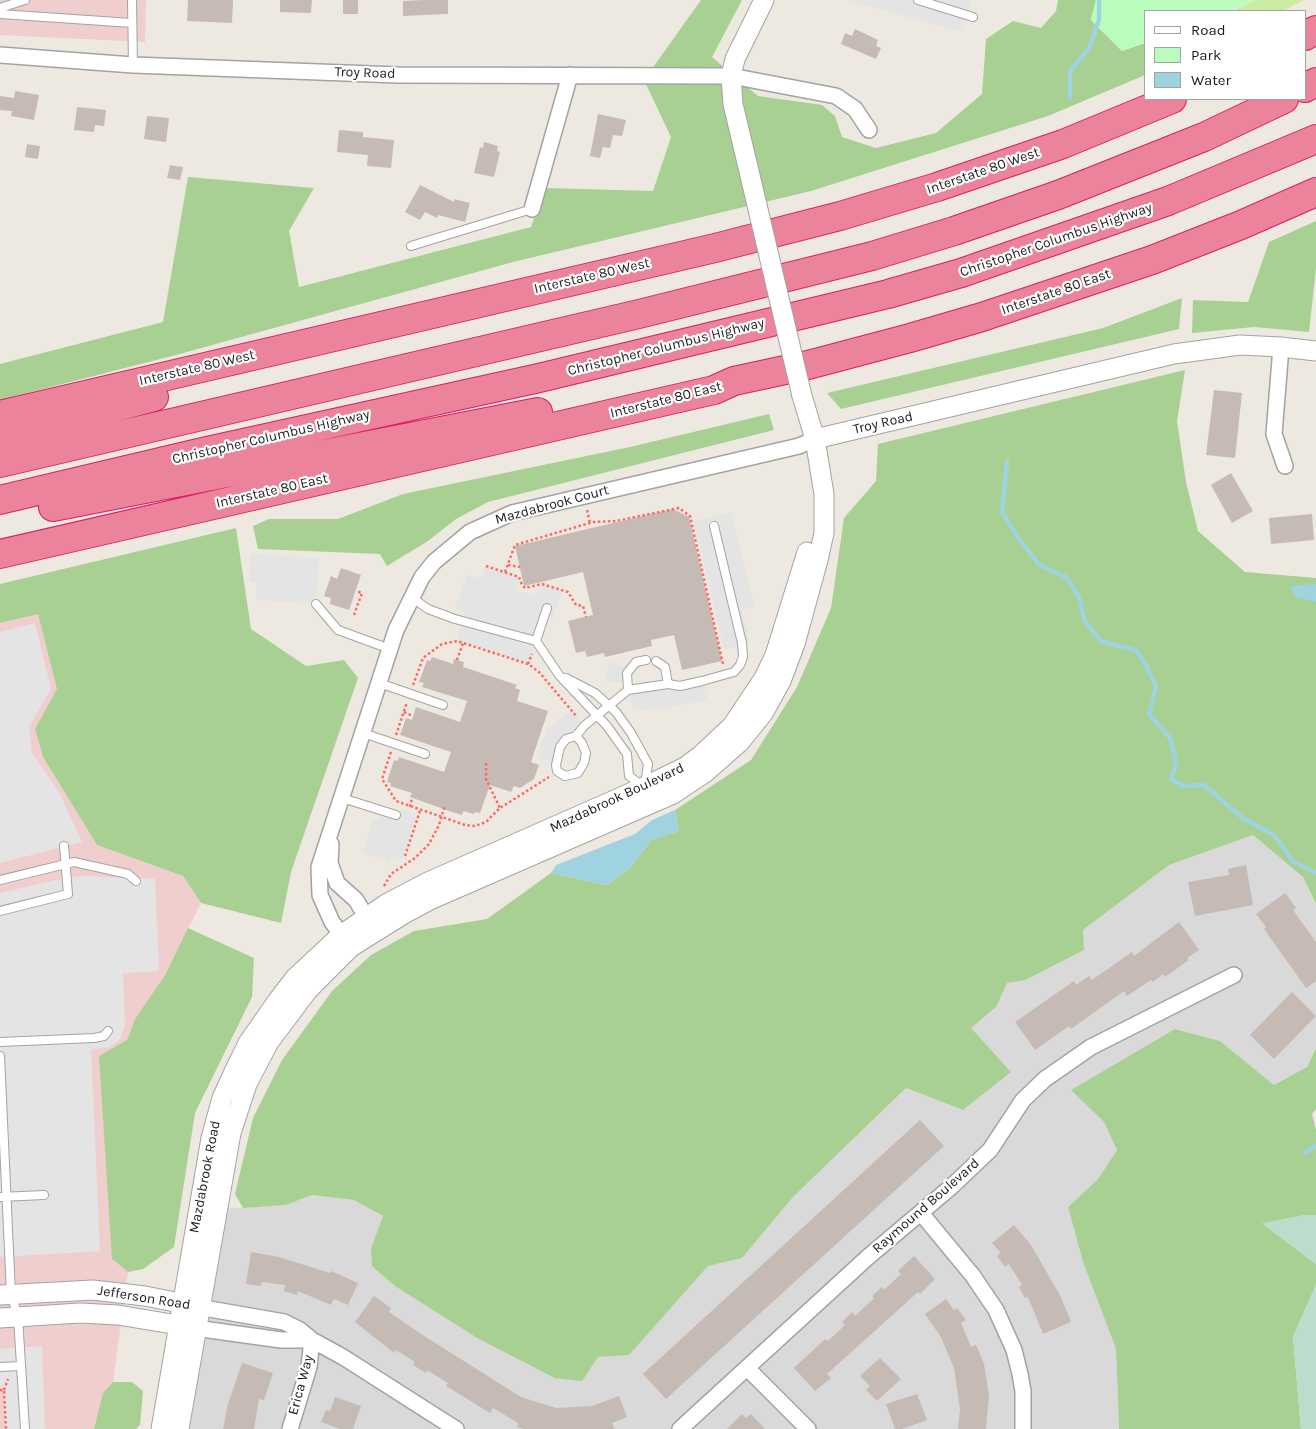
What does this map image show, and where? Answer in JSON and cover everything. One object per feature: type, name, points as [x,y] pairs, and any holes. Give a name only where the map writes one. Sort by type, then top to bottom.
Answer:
[{"type":"highway","name":"Interstate 80 West","points":[[0,414],[820,221],[937,187],[1063,144],[1170,100]]},
{"type":"highway","points":[[0,463],[639,314],[872,256],[954,231],[1058,195],[1195,140],[1282,100]]},
{"type":"highway","name":"Christopher Columbus Highway","points":[[0,500],[202,452],[539,378],[888,294],[970,270],[1168,201],[1316,139]]},
{"type":"highway","name":"Interstate 80 East","points":[[0,554],[714,390],[734,381],[808,365],[982,317],[1152,260],[1241,225],[1316,192]]},
{"type":"highway","points":[[0,438],[389,334],[547,286]]},
{"type":"highway","points":[[0,518],[72,502],[701,380],[734,381]]},
{"type":"street","points":[[764,0],[734,59],[731,76],[733,104],[802,396],[815,439]]},
{"type":"street","name":"Troy Road","points":[[0,55],[133,65],[398,75],[731,76],[836,96],[855,109],[869,130]]},
{"type":"street","points":[[532,208],[570,75]]},
{"type":"street","name":"Troy Road","points":[[815,439],[1174,354],[1231,346],[1281,347],[1316,351]]},
{"type":"street","points":[[1281,347],[1274,434],[1285,466]]},
{"type":"street","name":"Mazdabrook Court","points":[[346,941],[332,922],[320,895],[319,867],[390,649],[411,597],[434,562],[450,547],[487,522],[512,513],[799,446],[815,439]]},
{"type":"street","name":"Mazdabrook Boulevard","points":[[370,923],[432,899],[648,795],[717,741],[732,726],[764,678],[775,655],[804,566],[813,526],[815,439]]},
{"type":"street","name":"Mazdabrook Court","points":[[332,829],[330,863],[337,883],[356,900],[370,923]]},
{"type":"street","name":"Mazdabrook Road","points":[[179,1429],[190,1305],[231,1133],[247,1084],[285,1019],[346,941],[370,923]]},
{"type":"street","name":"Raymound Boulevard","points":[[680,1429],[868,1256],[921,1213],[990,1150],[1023,1100],[1051,1075],[1091,1047],[1234,976]]},
{"type":"street","points":[[921,1213],[973,1276],[996,1310],[1014,1350],[1020,1374],[1023,1391],[1023,1429]]},
{"type":"street","name":"Jefferson Road","points":[[6,1295],[93,1290],[126,1293],[190,1305]]},
{"type":"street","points":[[190,1305],[284,1322],[344,1357],[456,1429]]},
{"type":"street","name":"Jefferson Road","points":[[9,1317],[80,1314],[118,1315],[187,1326]]},
{"type":"street","points":[[187,1326],[281,1340],[312,1340]]},
{"type":"street","name":"Mazdabrook Road","points":[[161,1429],[187,1326]]},
{"type":"street","name":"Erica Way","points":[[290,1429],[309,1367],[312,1340]]},
{"type":"street","points":[[748,1368],[808,1429]]},
{"type":"lane","points":[[0,8],[26,0]]},
{"type":"lane","points":[[132,0],[133,65]]},
{"type":"lane","points":[[918,0],[973,17]]},
{"type":"lane","points":[[0,14],[132,23]]},
{"type":"lane","points":[[411,246],[532,208]]},
{"type":"lane","points":[[576,736],[582,743],[586,753],[584,763],[578,773],[565,776],[557,771],[556,756],[566,739],[576,736],[584,726],[628,690],[668,684],[680,686],[734,672],[744,656],[714,526]]},
{"type":"lane","points":[[411,597],[428,608],[455,619],[536,641],[560,675],[597,716],[627,754],[629,776],[648,795]]},
{"type":"lane","points":[[316,604],[338,630],[390,649]]},
{"type":"lane","points":[[536,641],[547,608]]},
{"type":"lane","points":[[628,690],[627,673],[636,662],[646,660]]},
{"type":"lane","points":[[656,661],[664,667],[668,684]]},
{"type":"lane","points":[[560,675],[595,694],[609,705],[631,732],[648,764],[648,795]]},
{"type":"lane","points":[[379,683],[443,705]]},
{"type":"lane","points":[[363,733],[426,754]]},
{"type":"lane","points":[[342,798],[396,815]]},
{"type":"lane","points":[[0,911],[68,894],[64,846]]},
{"type":"lane","points":[[0,880],[74,862],[128,874],[136,881]]},
{"type":"lane","points":[[0,1042],[94,1038],[104,1036],[108,1031]]},
{"type":"lane","points":[[0,1056],[6,1295],[9,1317],[21,1366],[25,1429]]},
{"type":"lane","points":[[3,1197],[44,1194]]},
{"type":"lane","points":[[0,1367],[21,1366]]},
{"type":"path","points":[[586,507],[590,523]]},
{"type":"path","points":[[505,572],[515,545],[590,523],[616,521],[679,508],[690,516],[724,662],[722,667]]},
{"type":"path","points":[[508,564],[520,567]]},
{"type":"path","points":[[486,566],[519,577],[522,586],[525,588],[542,584],[568,592],[576,605],[583,606],[586,617]]},
{"type":"path","points":[[354,615],[362,593],[356,591]]},
{"type":"path","points":[[547,772],[550,776],[500,808],[486,822],[475,826],[465,825],[396,801],[382,779],[423,658],[442,644],[457,641],[528,664],[539,672],[577,717]]},
{"type":"path","points":[[457,660],[462,643]]},
{"type":"path","points":[[528,664],[532,654]]},
{"type":"path","points":[[404,712],[413,716]]},
{"type":"path","points":[[486,763],[486,779],[500,808]]},
{"type":"path","points":[[410,807],[412,798]]},
{"type":"path","points":[[384,889],[391,874],[422,852],[435,835],[445,805]]},
{"type":"path","points":[[405,856],[420,810]]},
{"type":"path","points":[[6,1429],[4,1390],[8,1379]]},
{"type":"shaded area","points":[[0,0],[146,0],[145,42],[0,35]]},
{"type":"shaded area","points":[[847,0],[971,0],[962,32]]},
{"type":"shaded area","points":[[731,513],[754,607],[742,610],[750,643],[724,649],[693,521]]},
{"type":"shaded area","points":[[250,554],[319,558],[316,604],[256,600],[256,582],[249,582]]},
{"type":"shaded area","points":[[486,566],[519,577],[515,589],[536,596],[542,584],[562,590],[552,618],[544,616],[528,664],[457,641],[466,612],[455,609],[467,574],[481,579]]},
{"type":"shaded area","points":[[38,613],[58,689],[35,729],[43,757],[97,845],[183,876],[201,903],[165,975],[135,1019],[127,1040],[112,1259],[128,1272],[113,1382],[103,1393],[94,1429],[0,1429],[0,623]]},
{"type":"shaded area","points":[[35,623],[51,689],[29,727],[32,753],[59,792],[82,842],[0,863],[0,632]]},
{"type":"shaded area","points":[[610,660],[629,670],[628,681],[607,683],[606,672]]},
{"type":"shaded area","points":[[702,681],[707,700],[670,707],[634,711],[628,690]]},
{"type":"shaded area","points":[[572,710],[584,726],[562,744],[556,763],[536,758],[548,728]]},
{"type":"shaded area","points":[[404,810],[417,814],[402,859],[392,856],[389,862],[362,853],[373,820]]},
{"type":"shaded area","points":[[1253,835],[1303,877],[1316,904],[1316,1048],[1307,1067],[1274,1085],[1220,1041],[1175,1029],[1072,1090],[1104,1122],[1117,1150],[1098,1179],[1068,1207],[1083,1262],[1116,1349],[1119,1429],[188,1429],[200,1354],[205,1342],[213,1296],[212,1284],[223,1209],[286,1205],[312,1195],[354,1200],[383,1216],[371,1248],[598,1357],[629,1354],[708,1266],[742,1258],[793,1197],[906,1088],[963,1110],[1011,1072],[970,1028],[996,1007],[1007,983],[1025,980],[1083,930],[1169,865]]},
{"type":"shaded area","points":[[81,876],[155,879],[159,971],[123,973],[125,1025],[120,1039],[110,1047],[91,1049],[100,1251],[0,1257],[0,893]]},
{"type":"shaded area","points":[[42,1346],[45,1429],[6,1429],[4,1390],[0,1390],[0,1349]]},
{"type":"green space","points":[[701,0],[742,0],[712,57],[758,96],[822,105],[835,116],[842,137],[876,148],[936,133],[982,94],[986,39],[1013,21],[1041,28],[1056,11],[1058,0],[1096,0],[1091,20],[1122,51],[1144,43],[1144,75],[1048,116],[811,191],[513,262],[176,355],[0,400],[0,364],[163,322],[188,177],[314,188],[289,231],[299,287],[531,227],[544,188],[653,191],[671,137],[644,80]]},
{"type":"green space","points":[[1096,0],[1256,0],[1231,10],[1144,10],[1144,43],[1122,51],[1091,20]]},
{"type":"green space","points":[[1256,0],[1304,0],[1285,10],[1235,10]]},
{"type":"green space","points":[[1316,221],[1316,268],[1309,332],[1254,327],[1192,333],[1193,300],[1248,302],[1269,242]]},
{"type":"green space","points":[[1182,298],[1179,329],[841,409],[827,393],[1103,328]]},
{"type":"green space","points":[[1185,370],[1177,421],[1186,482],[1198,531],[1245,572],[1316,578],[1316,904],[1303,877],[1253,835],[1169,865],[1083,930],[1084,950],[1025,980],[1007,983],[996,1007],[971,1028],[1011,1072],[963,1110],[906,1088],[793,1197],[742,1258],[708,1266],[629,1355],[598,1357],[582,1381],[555,1378],[479,1339],[395,1286],[372,1266],[371,1248],[383,1216],[354,1200],[312,1195],[286,1205],[243,1208],[235,1194],[253,1118],[282,1060],[332,991],[371,955],[414,931],[487,919],[551,873],[607,885],[630,868],[651,840],[679,831],[675,810],[751,760],[797,687],[831,608],[844,518],[876,481],[878,444]]},
{"type":"green space","points":[[769,414],[774,430],[488,502],[456,519],[428,541],[387,566],[380,554],[258,549],[253,526],[269,519],[338,519],[403,494],[630,447]]},
{"type":"green space","points":[[236,528],[251,629],[306,666],[344,660],[358,678],[291,872],[281,923],[201,903],[183,876],[97,845],[43,757],[35,729],[57,689],[38,614],[0,623],[0,584]]},
{"type":"green space","points":[[188,928],[254,958],[252,997],[195,1113],[174,1247],[143,1269],[128,1272],[112,1259],[99,1056],[127,1040],[135,1019],[165,975]]},
{"type":"green space","points":[[1175,1029],[1220,1041],[1274,1085],[1307,1067],[1316,1048],[1316,1109],[1312,1114],[1316,1130],[1316,1215],[1305,1215],[1263,1224],[1316,1264],[1316,1285],[1293,1337],[1301,1429],[1119,1429],[1116,1349],[1083,1262],[1068,1207],[1098,1179],[1117,1150],[1104,1122],[1071,1090]]},
{"type":"green space","points":[[1305,1215],[1316,1215],[1316,1264],[1262,1223]]},
{"type":"green space","points":[[1316,1285],[1316,1429],[1301,1429],[1293,1337]]},
{"type":"green space","points":[[113,1382],[132,1382],[143,1391],[140,1425],[136,1429],[94,1429],[103,1393]]},
{"type":"water","points":[[1316,584],[1316,602],[1296,597],[1289,586]]},
{"type":"water","points":[[675,810],[679,831],[651,840],[630,868],[607,885],[551,873],[556,865],[635,834],[652,820]]},
{"type":"building","points":[[188,0],[233,0],[232,23],[187,21]]},
{"type":"building","points":[[280,0],[312,0],[311,13],[280,12]]},
{"type":"building","points":[[343,0],[358,0],[358,14],[343,14]]},
{"type":"building","points":[[448,0],[448,14],[403,16],[403,1]]},
{"type":"building","points":[[855,29],[878,40],[876,46],[881,48],[876,59],[841,44],[845,33],[852,36]]},
{"type":"building","points":[[15,91],[39,95],[34,120],[11,116],[12,111],[0,110],[0,96],[14,98]]},
{"type":"building","points":[[77,107],[106,110],[104,126],[95,125],[94,132],[74,130]]},
{"type":"building","points":[[598,114],[626,120],[622,136],[613,135],[610,148],[603,147],[600,158],[590,156]]},
{"type":"building","points":[[147,116],[169,118],[166,142],[144,139]]},
{"type":"building","points":[[339,130],[363,132],[363,137],[394,140],[391,168],[367,166],[368,155],[337,152]]},
{"type":"building","points":[[484,142],[498,146],[497,151],[500,152],[494,177],[474,173],[480,147],[483,148]]},
{"type":"building","points":[[27,144],[40,146],[38,159],[25,157]]},
{"type":"building","points":[[170,165],[183,167],[180,180],[167,178]]},
{"type":"building","points":[[420,185],[454,202],[454,199],[470,203],[465,222],[438,215],[437,218],[425,212],[420,220],[405,212]]},
{"type":"building","points":[[1214,390],[1242,393],[1235,458],[1206,455]]},
{"type":"building","points":[[1231,473],[1253,511],[1232,523],[1211,485]]},
{"type":"building","points":[[673,509],[689,517],[722,661],[682,670],[674,635],[651,640],[652,646],[605,657],[604,653],[587,657],[585,651],[576,653],[568,621],[593,615],[583,572],[524,586],[515,546]]},
{"type":"building","points":[[1312,514],[1314,540],[1271,544],[1269,518]]},
{"type":"building","points":[[341,568],[361,575],[349,610],[330,604],[331,598],[324,596],[331,576],[337,579]]},
{"type":"building","points":[[432,657],[453,664],[454,659],[464,662],[463,667],[517,685],[515,688],[520,690],[517,701],[548,711],[531,762],[539,765],[534,779],[520,788],[514,786],[511,792],[490,785],[480,813],[475,812],[474,814],[463,811],[462,815],[449,811],[410,797],[412,793],[390,786],[391,783],[387,782],[394,760],[398,761],[399,757],[444,772],[451,752],[400,735],[406,718],[412,720],[416,707],[460,722],[467,701],[422,687],[424,683],[419,682],[427,660],[430,661]]},
{"type":"building","points":[[1246,865],[1253,905],[1195,916],[1188,882],[1229,875],[1228,869]]},
{"type":"building","points":[[1285,893],[1296,908],[1293,910],[1316,942],[1316,981],[1306,988],[1264,929],[1266,927],[1256,914]]},
{"type":"building","points":[[1179,922],[1199,950],[1187,958],[1189,960],[1165,977],[1163,974],[1153,982],[1151,980],[1127,996],[1124,991],[1071,1029],[1069,1026],[1035,1050],[1015,1022],[1074,981],[1076,985],[1089,976],[1092,980],[1132,952],[1134,956]]},
{"type":"building","points":[[1292,992],[1316,1016],[1274,1059],[1250,1035]]},
{"type":"building","points":[[920,1120],[944,1146],[666,1399],[643,1374]]},
{"type":"building","points":[[1014,1225],[1031,1245],[1061,1297],[1071,1322],[1043,1334],[1028,1297],[1025,1298],[1019,1287],[1022,1285],[1009,1264],[1005,1267],[997,1256],[1001,1253],[992,1243]]},
{"type":"building","points":[[251,1252],[279,1257],[330,1273],[331,1271],[358,1283],[348,1305],[334,1299],[331,1305],[298,1291],[297,1295],[284,1291],[285,1285],[262,1282],[261,1286],[246,1284]]},
{"type":"building","points":[[914,1256],[935,1279],[827,1374],[831,1378],[815,1391],[794,1368],[825,1339],[828,1341],[845,1325],[842,1322],[852,1312],[855,1316],[874,1298],[872,1296],[882,1287],[884,1290],[901,1274],[898,1271]]},
{"type":"building","points":[[374,1296],[391,1308],[389,1312],[421,1334],[521,1397],[556,1408],[592,1406],[619,1396],[627,1417],[612,1423],[615,1429],[524,1429],[517,1427],[518,1423],[493,1408],[490,1413],[446,1386],[448,1383],[427,1370],[426,1373],[413,1365],[415,1362],[396,1350],[394,1353],[355,1322]]},
{"type":"building","points":[[946,1299],[954,1310],[957,1308],[966,1320],[961,1323],[971,1347],[976,1345],[984,1364],[989,1396],[986,1429],[958,1429],[960,1409],[954,1368],[941,1337],[925,1314]]},
{"type":"building","points":[[880,1358],[901,1379],[877,1401],[866,1390],[870,1386],[860,1376]]},
{"type":"building","points":[[242,1363],[273,1373],[264,1400],[259,1399],[254,1429],[223,1429],[228,1404]]},
{"type":"building","points":[[917,1394],[927,1420],[902,1429],[895,1429],[886,1404]]},
{"type":"building","points":[[335,1397],[361,1406],[353,1429],[340,1429],[321,1422],[326,1410],[330,1411]]},
{"type":"building","points":[[742,1414],[746,1418],[751,1414],[765,1429],[727,1429]]},
{"type":"waterway","points":[[1070,98],[1070,71],[1089,48],[1099,20],[1099,0]]},
{"type":"waterway","points":[[1007,461],[1002,512],[1015,533],[1039,565],[1066,577],[1079,597],[1084,620],[1101,641],[1137,651],[1146,665],[1156,686],[1149,714],[1170,738],[1176,763],[1171,779],[1183,786],[1204,785],[1244,819],[1274,835],[1294,862],[1316,873]]},
{"type":"waterway","points":[[1305,1153],[1316,1146]]}]
